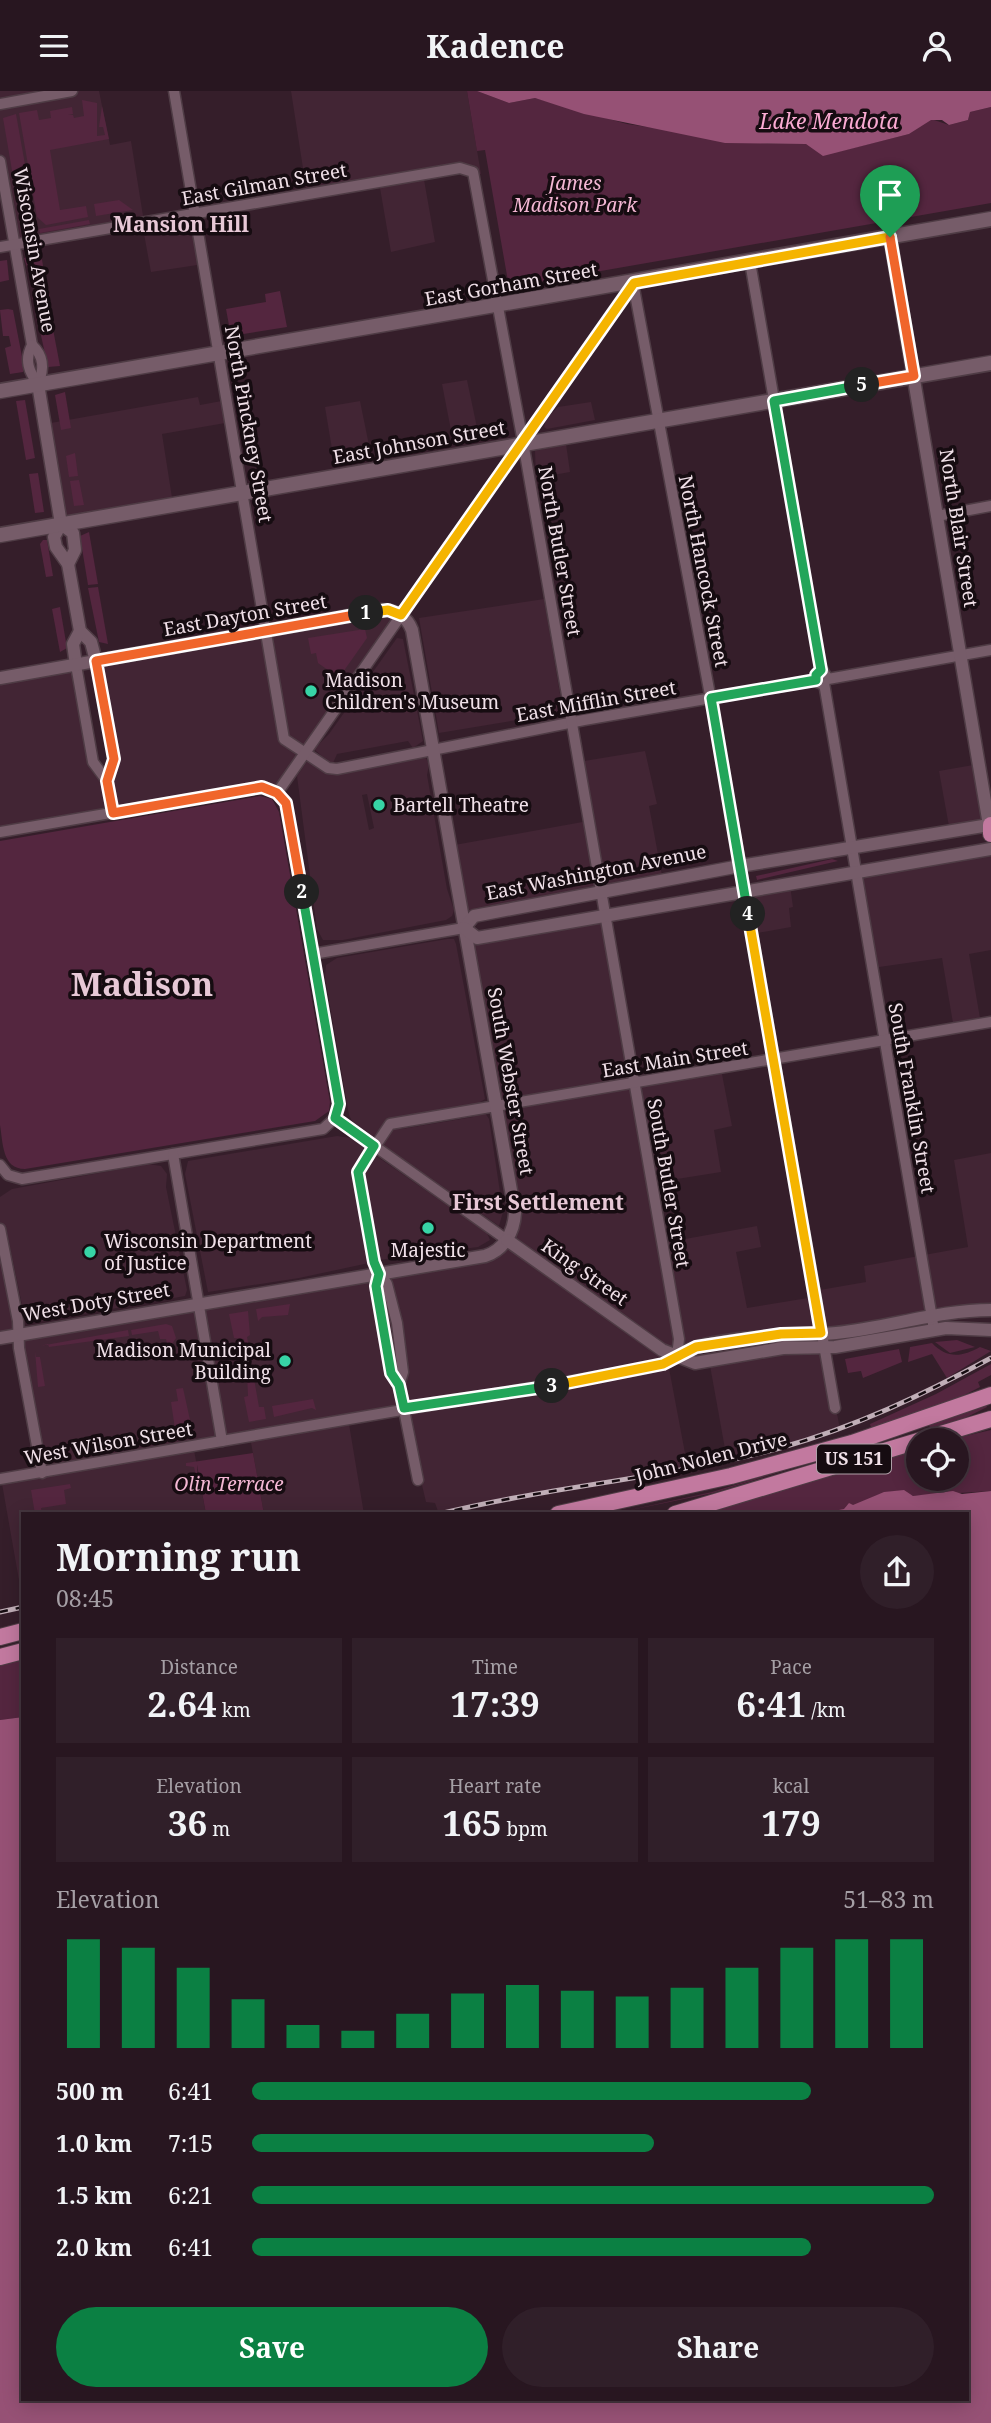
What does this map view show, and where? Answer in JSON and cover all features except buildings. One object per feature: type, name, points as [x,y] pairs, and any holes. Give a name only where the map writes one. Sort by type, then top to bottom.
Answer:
[{"type":"main road","name":"East Gorham Street","points":[[0,391],[991,219]]},
{"type":"main road","name":"East Johnson Street","points":[[0,535],[523,442],[659,422],[991,363]]},
{"type":"main road","name":"John Nolen Drive","points":[[567,1512],[758,1469],[865,1439],[991,1395]]},
{"type":"main road","name":"US 151","points":[[682,1512],[991,1419]]},
{"type":"main road","points":[[0,1637],[21,1632]]},
{"type":"main road","points":[[0,1657],[21,1652]]},
{"type":"street","points":[[0,104],[72,91]]},
{"type":"street","name":"North Pinckney Street","points":[[174,91],[267,631],[281,734],[304,752]]},
{"type":"street","name":"Wisconsin Avenue","points":[[0,161],[32,345],[28,353],[29,372],[38,384],[61,524],[54,537],[58,552],[68,564],[80,631],[91,642],[96,661],[114,759],[107,781]]},
{"type":"street","name":"East Gilman Street","points":[[0,247],[460,167],[470,169],[474,175]]},
{"type":"street","name":"North Butler Street","points":[[474,175],[600,892]]},
{"type":"street","name":"North Blair Street","points":[[890,237],[990,828]]},
{"type":"street","name":"South Franklin Street","points":[[750,262],[934,1330]]},
{"type":"street","points":[[277,793],[634,283]]},
{"type":"street","name":"North Hancock Street","points":[[634,283],[711,698],[835,1408]]},
{"type":"street","points":[[937,516],[991,506]]},
{"type":"street","name":"Wisconsin Avenue","points":[[61,524],[73,533],[74,538],[75,550],[68,564]]},
{"type":"street","name":"East Dayton Street","points":[[0,678],[382,610],[401,615]]},
{"type":"street","name":"South Webster Street","points":[[401,615],[412,631],[515,1213],[513,1229],[507,1240]]},
{"type":"street","name":"Wisconsin Avenue","points":[[80,631],[73,644],[93,762],[107,781],[113,813]]},
{"type":"street","name":"East Mifflin Street","points":[[304,752],[328,768],[337,769],[571,722],[991,650]]},
{"type":"street","points":[[0,832],[262,787],[277,793],[286,803],[339,1104],[335,1118],[323,1129],[22,1179],[8,1175],[0,1165]]},
{"type":"street","name":"East Washington Avenue","points":[[313,954],[464,928],[474,916],[600,892],[740,866],[990,828]]},
{"type":"street","name":"East Washington Avenue","points":[[464,928],[477,938],[991,849]]},
{"type":"street","name":"South Butler Street","points":[[600,892],[679,1333],[677,1356]]},
{"type":"street","name":"East Main Street","points":[[418,1480],[399,1385],[392,1377],[389,1363],[376,1286],[379,1274],[374,1262],[358,1169],[393,1122],[774,1061],[991,1022]]},
{"type":"street","name":"King Street","points":[[335,1118],[662,1350],[677,1356]]},
{"type":"street","points":[[173,1154],[222,1441]]},
{"type":"street","points":[[0,1186],[8,1175]]},
{"type":"street","points":[[0,1229],[42,1473]]},
{"type":"street","name":"West Doty Street","points":[[0,1338],[489,1255],[507,1240]]},
{"type":"street","points":[[677,1356],[696,1347],[781,1334],[836,1333],[932,1315],[991,1310]]},
{"type":"street","points":[[677,1356],[695,1363],[783,1348],[824,1347],[934,1330],[962,1327],[991,1330]]},
{"type":"street","name":"West Wilson Street","points":[[0,1479],[404,1408],[536,1389],[663,1364],[677,1356]]},
{"type":"shaded area","points":[[0,91],[99,91],[110,145],[131,141],[144,222],[195,213],[204,264],[151,272],[142,223],[14,244],[0,161]]},
{"type":"shaded area","points":[[291,91],[467,91],[481,174],[423,174],[435,242],[391,252],[379,182],[307,194]]},
{"type":"shaded area","points":[[467,380],[480,442],[454,446],[442,384]]},
{"type":"shaded area","points":[[198,397],[200,405],[227,400],[231,422],[162,434],[173,504],[61,524],[45,424]]},
{"type":"shaded area","points":[[360,401],[372,460],[335,467],[325,407]]},
{"type":"shaded area","points":[[591,402],[595,420],[547,429],[544,427],[546,419],[558,407]]},
{"type":"shaded area","points":[[566,444],[570,472],[536,478],[535,451]]},
{"type":"shaded area","points":[[544,599],[562,706],[559,713],[439,733],[419,618]]},
{"type":"shaded area","points":[[382,610],[401,615],[277,793],[272,790],[0,832],[0,678],[76,665],[95,768],[112,772],[96,661]]},
{"type":"shaded area","points":[[397,638],[403,639],[423,741],[413,748],[408,741],[337,754],[333,763],[329,763],[314,749],[329,734]]},
{"type":"shaded area","points":[[645,751],[657,804],[649,806],[663,881],[474,916],[471,934],[605,917],[633,1083],[721,1069],[732,1126],[714,1130],[721,1172],[652,1183],[663,1243],[757,1226],[761,1247],[736,1252],[747,1308],[814,1297],[814,1291],[866,1282],[864,1266],[968,1247],[954,1160],[991,1153],[991,1310],[696,1347],[668,1363],[688,1469],[507,1499],[448,1512],[438,1512],[435,1503],[426,1502],[404,1409],[348,1418],[364,1512],[264,1512],[250,1437],[193,1445],[206,1512],[21,1512],[21,1592],[1,1478],[41,1473],[19,1336],[0,1338],[0,1229],[19,1335],[485,1256],[513,1229],[449,846],[588,821],[578,762]]},
{"type":"shaded area","points":[[426,758],[447,889],[454,910],[452,916],[446,920],[343,940],[323,940],[317,929],[297,776],[308,760],[324,770]],"holes":[[[367,794],[374,828],[369,830],[362,795]]]},
{"type":"shaded area","points":[[979,764],[989,825],[950,832],[939,771]]},
{"type":"shaded area","points":[[991,849],[991,950],[969,954],[981,1024],[954,1029],[942,958],[872,968],[856,872]]},
{"type":"shaded area","points":[[790,885],[793,907],[789,908],[791,927],[752,934],[745,893]]},
{"type":"shaded area","points":[[454,939],[456,944],[485,1099],[477,1104],[387,1120],[373,1137],[352,1121],[349,1115],[325,977],[326,965],[337,958]]},
{"type":"shaded area","points":[[476,1112],[485,1113],[489,1119],[503,1212],[499,1226],[383,1145],[392,1128],[397,1126],[401,1129],[473,1117]]},
{"type":"shaded area","points":[[337,1136],[351,1138],[365,1148],[354,1167],[369,1263],[299,1278],[208,1292],[185,1174],[188,1161]]},
{"type":"shaded area","points":[[375,1155],[487,1233],[490,1240],[478,1247],[379,1260],[363,1172]]},
{"type":"shaded area","points":[[148,1164],[161,1166],[167,1174],[166,1187],[187,1290],[185,1296],[26,1324],[6,1228],[0,1223],[0,1197],[12,1189]]},
{"type":"shaded area","points":[[824,1347],[840,1429],[727,1460],[709,1360]]},
{"type":"green space","name":"James Madison Park","points":[[467,91],[477,91],[509,103],[535,98],[627,124],[768,144],[806,144],[837,152],[909,134],[931,119],[949,125],[968,120],[970,112],[991,107],[991,203],[509,287],[485,150],[477,151]]},
{"type":"green space","points":[[82,100],[97,103],[97,136],[105,135],[103,127],[99,127],[102,106],[109,139],[50,150],[60,210],[86,206],[88,217],[46,225],[37,217],[19,113],[37,110],[39,120],[51,118],[50,111],[72,107],[73,114],[68,115],[73,115],[74,118],[84,116]]},
{"type":"green space","points":[[16,114],[36,226],[25,229],[21,223],[3,118]]},
{"type":"green space","points":[[119,200],[133,210],[96,216],[94,204]]},
{"type":"green space","points":[[89,220],[90,224],[40,233],[39,229]]},
{"type":"green space","points":[[41,254],[46,283],[33,285],[24,258]]},
{"type":"green space","points":[[7,260],[9,280],[0,282],[0,261]]},
{"type":"green space","points":[[41,287],[47,290],[50,296],[47,302],[41,305],[35,302],[32,296],[35,290]]},
{"type":"green space","points":[[280,291],[287,327],[231,336],[226,309],[266,302],[265,294]]},
{"type":"green space","points":[[0,310],[13,310],[24,367],[23,372],[10,374],[5,348],[11,346],[9,336],[3,336]]},
{"type":"green space","points":[[44,310],[50,312],[50,324],[44,326],[38,324],[36,318],[38,312]]},
{"type":"green space","points":[[53,329],[60,366],[48,367],[40,331]]},
{"type":"green space","points":[[65,392],[71,428],[61,430],[55,395]]},
{"type":"green space","points":[[25,400],[35,458],[26,460],[16,401]]},
{"type":"green space","points":[[75,453],[78,476],[69,477],[66,456]]},
{"type":"green space","points":[[38,473],[44,512],[35,513],[29,474]]},
{"type":"green space","points":[[79,480],[84,505],[74,506],[70,481]]},
{"type":"green space","points":[[89,532],[98,584],[88,585],[80,536]]},
{"type":"green space","points":[[47,540],[53,576],[46,577],[40,544]]},
{"type":"green space","points":[[98,587],[108,644],[99,642],[88,588]]},
{"type":"green space","points":[[60,607],[67,648],[60,652],[52,609]]},
{"type":"green space","points":[[365,629],[367,638],[336,682],[335,675],[318,663],[316,653],[311,654],[308,638]]},
{"type":"green space","points":[[260,796],[272,799],[279,812],[330,1102],[329,1111],[315,1121],[25,1169],[12,1165],[5,1154],[0,1125],[0,841]]},
{"type":"green space","points":[[832,859],[838,861],[757,880],[756,876]]},
{"type":"green space","points":[[290,1304],[288,1315],[262,1317],[258,1321],[256,1309]]},
{"type":"green space","points":[[248,1311],[250,1335],[247,1337],[251,1359],[248,1359],[244,1339],[234,1338],[229,1314]]},
{"type":"green space","points":[[166,1324],[172,1326],[176,1338],[172,1344],[174,1359],[171,1359],[170,1351],[162,1352],[168,1348],[166,1339],[160,1339],[158,1331],[132,1335],[131,1330]]},
{"type":"green space","points":[[128,1330],[129,1336],[49,1347],[48,1345]]},
{"type":"green space","points":[[957,1340],[975,1347],[950,1353],[935,1342]]},
{"type":"green space","points":[[932,1343],[943,1352],[955,1355],[980,1347],[991,1351],[947,1378],[932,1354],[908,1362],[910,1347]]},
{"type":"green space","points":[[899,1349],[902,1362],[863,1378],[861,1371],[848,1373],[845,1359]]},
{"type":"green space","points":[[35,1351],[36,1357],[40,1357],[45,1386],[38,1387]]},
{"type":"green space","points":[[991,1364],[991,1375],[978,1382],[980,1387],[953,1401],[871,1428],[870,1424],[936,1394]]},
{"type":"green space","points":[[253,1373],[259,1407],[264,1407],[266,1419],[249,1422],[244,1397],[248,1396],[247,1374]]},
{"type":"green space","points":[[183,1388],[192,1429],[161,1437],[158,1441],[154,1434],[175,1429],[171,1402],[178,1401],[176,1389]]},
{"type":"green space","points":[[313,1399],[316,1410],[312,1408],[274,1417],[272,1406]]},
{"type":"green space","points":[[986,1404],[987,1407],[961,1420],[930,1428],[929,1425]]},
{"type":"green space","points":[[991,1430],[991,1491],[913,1496],[902,1492],[884,1493],[832,1512],[704,1512],[906,1451],[906,1491],[969,1491],[969,1435]]},
{"type":"green space","points":[[132,1437],[133,1441],[125,1442],[126,1446],[95,1451],[94,1444]]},
{"type":"green space","points":[[846,1451],[713,1493],[621,1512],[712,1492]]},
{"type":"green space","name":"Olin Terrace","points":[[253,1453],[264,1512],[206,1512],[197,1465],[197,1481],[194,1467],[186,1466],[186,1463]]},
{"type":"green space","points":[[70,1484],[71,1488],[64,1490],[66,1504],[41,1508],[42,1512],[35,1512],[31,1490]]},
{"type":"green space","points":[[21,1660],[21,1717],[0,1720],[0,1665]]},
{"type":"water","name":"Lake Mendota","points":[[477,91],[991,91],[991,107],[970,112],[968,120],[949,125],[942,120],[931,120],[909,134],[823,156],[806,144],[725,143],[584,114],[535,98],[509,103]]},
{"type":"water","points":[[904,1490],[913,1496],[953,1491],[962,1494],[991,1491],[991,2423],[0,2423],[0,1720],[21,1717],[21,2401],[969,2401],[969,1512],[828,1512],[844,1509],[849,1503],[853,1505],[884,1492]]},
{"type":"railway","points":[[448,1512],[695,1467],[780,1448],[888,1409],[991,1358]]},
{"type":"railway","points":[[0,1612],[21,1607]]},
{"type":"place","name":"Madison Children's Museum","points":[[311,691]]},
{"type":"place","name":"Bartell Theatre","points":[[379,805]]},
{"type":"place","name":"Majestic","points":[[428,1228]]},
{"type":"place","name":"Wisconsin Department of Justice","points":[[90,1252]]},
{"type":"place","name":"Madison Municipal Building","points":[[285,1361]]},
{"type":"district","name":"Mansion Hill","points":[[181,225]]},
{"type":"district","name":"Madison","points":[[142,984]]},
{"type":"district","name":"First Settlement","points":[[538,1203]]},
{"type":"route","points":[[890,237],[914,376],[774,401],[821,670],[816,675],[816,680],[711,698],[821,1333],[781,1334],[696,1347],[683,1352],[668,1363],[647,1368],[536,1389],[404,1408],[399,1385],[391,1373],[376,1286],[379,1274],[374,1262],[358,1172],[374,1146],[335,1118],[339,1104],[286,803],[277,793],[262,787],[113,813],[107,781],[114,759],[96,661],[382,610],[401,615],[634,283],[890,237]]}]
